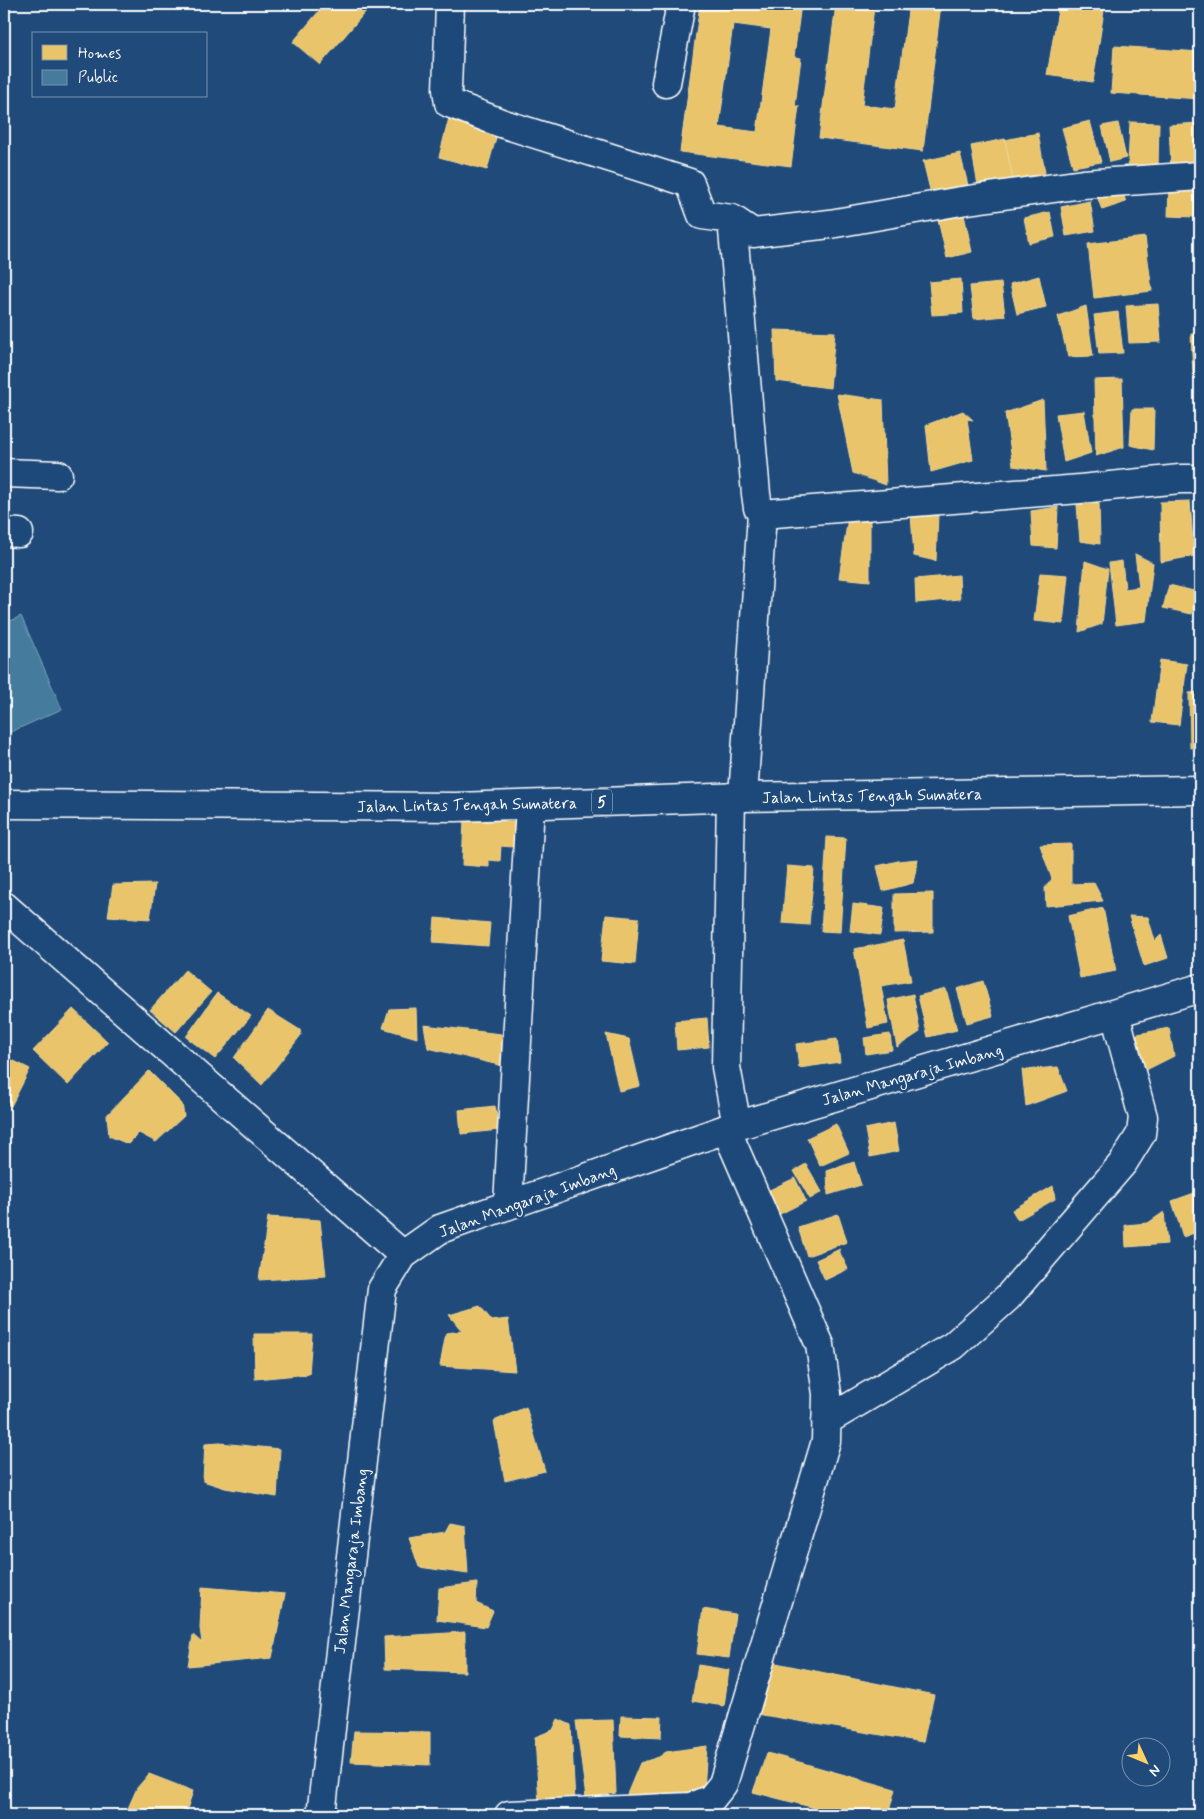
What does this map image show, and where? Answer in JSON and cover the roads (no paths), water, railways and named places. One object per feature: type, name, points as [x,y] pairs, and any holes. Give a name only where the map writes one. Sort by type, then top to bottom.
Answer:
[{"type":"main road","points":[[450,4],[447,90],[449,103],[501,123],[690,183],[702,215],[732,219],[753,233],[830,224],[961,201],[1083,184],[1200,176]]},
{"type":"main road","points":[[666,83],[682,4]]},
{"type":"main road","points":[[509,1815],[690,1806],[711,1799],[723,1784],[826,1441],[828,1394],[820,1345],[731,1127],[726,1067],[737,797],[762,514],[758,508],[756,494],[732,219]]},
{"type":"main road","points":[[4,473],[58,475]]},
{"type":"main road","points":[[762,514],[1080,489],[1180,479],[1200,479]]},
{"type":"main road","name":"Jalan Lintas Tengah Sumatera","points":[[4,804],[446,806],[530,805],[737,797],[1200,790]]},
{"type":"main road","points":[[508,1205],[530,805]]},
{"type":"main road","points":[[4,906],[403,1255]]},
{"type":"main road","name":"Jalan Mangaraja Imbang","points":[[320,1815],[382,1289],[403,1255],[440,1229],[731,1127],[1200,988]]},
{"type":"main road","points":[[826,1421],[922,1366],[952,1346],[981,1322],[1008,1297],[1123,1163],[1140,1134],[1143,1117],[1115,1014]]}]
